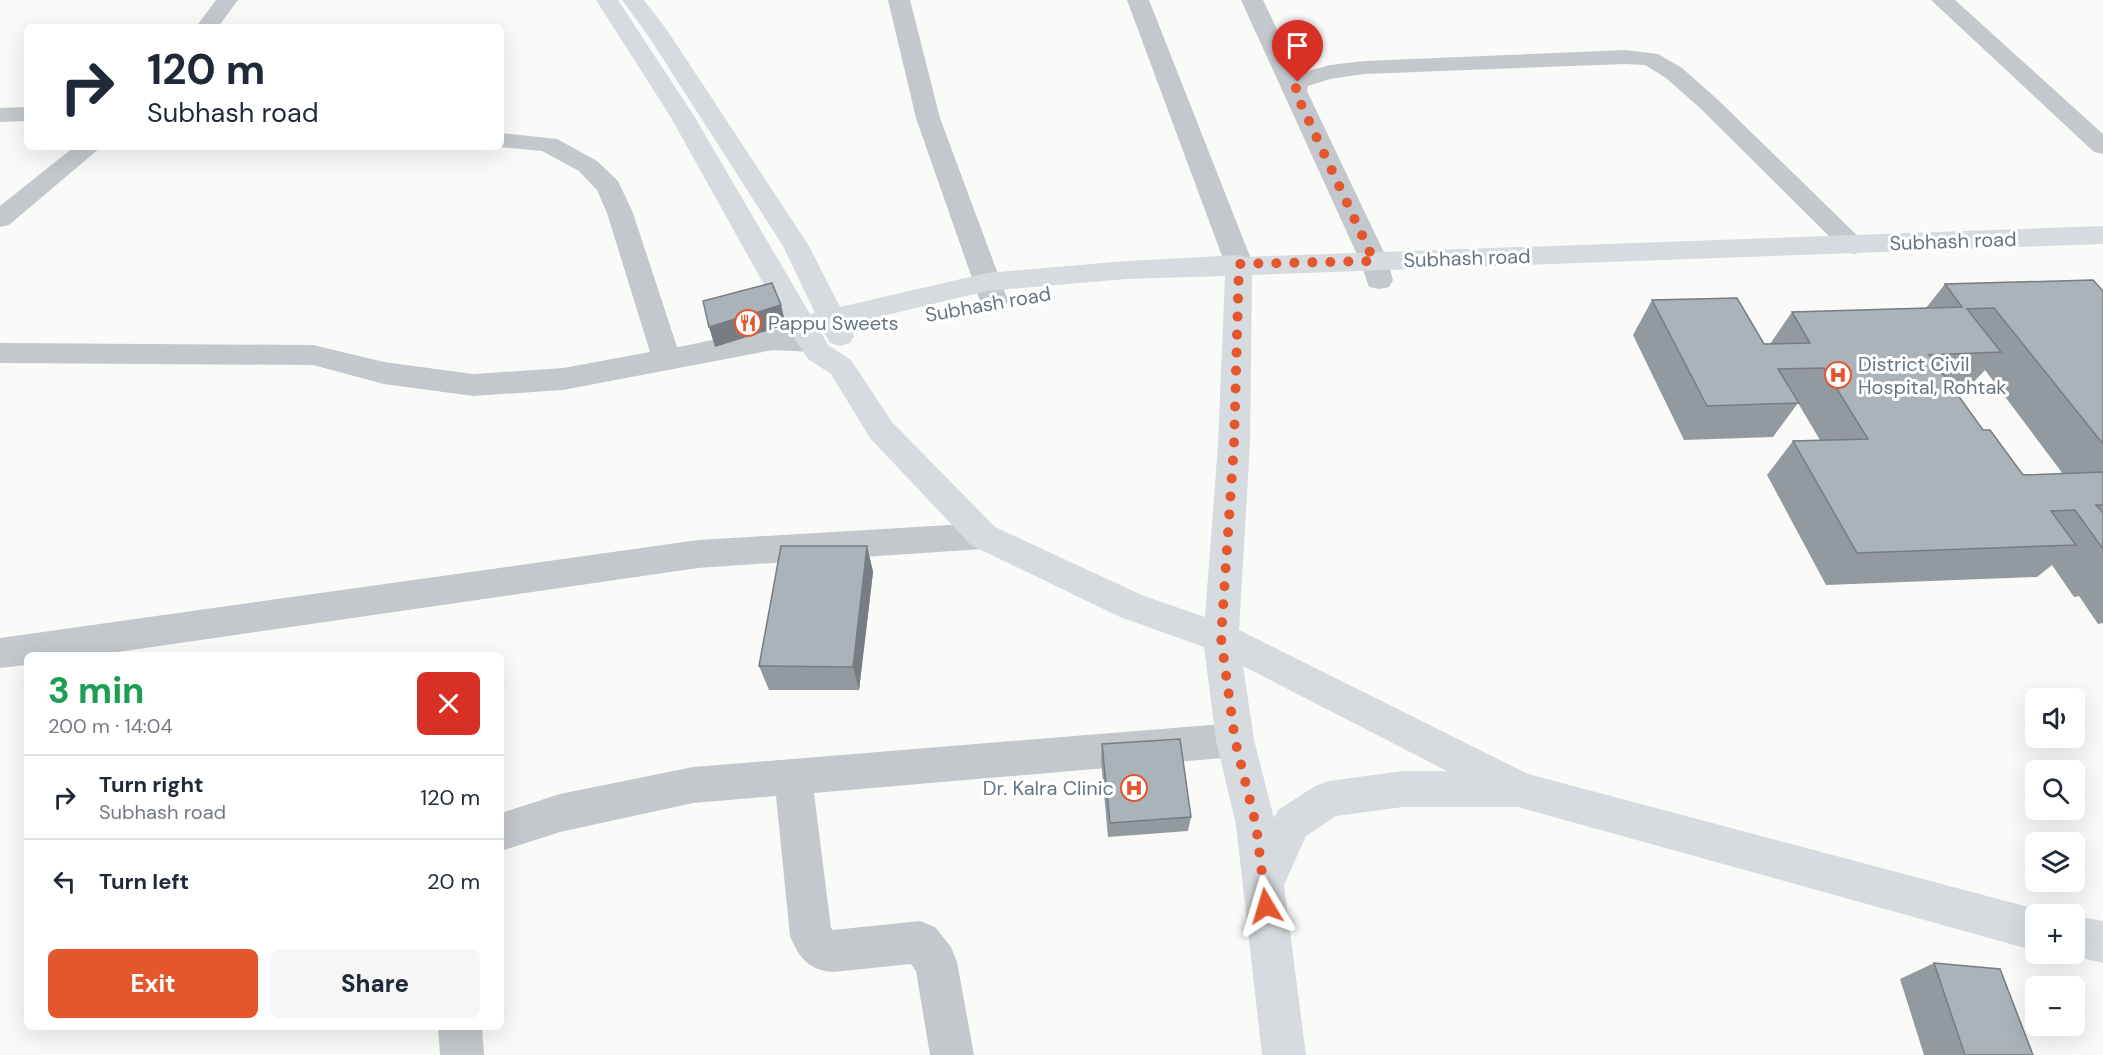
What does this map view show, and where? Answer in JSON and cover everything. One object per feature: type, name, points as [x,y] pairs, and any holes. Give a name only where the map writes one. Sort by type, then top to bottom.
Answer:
[{"type":"street","points":[[209,24],[227,0]]},
{"type":"street","points":[[608,0],[682,116],[818,352],[841,367],[881,429],[983,536],[1132,608],[1221,638],[1522,790],[2025,927]]},
{"type":"street","points":[[633,0],[659,35],[796,246],[843,342],[841,367]]},
{"type":"street","points":[[899,0],[928,118],[991,291]]},
{"type":"street","points":[[1138,0],[1240,274],[1234,444],[1221,638],[1235,740],[1256,825],[1284,1055]]},
{"type":"street","points":[[1252,0],[1377,270]]},
{"type":"street","points":[[1942,0],[2103,147]]},
{"type":"street","points":[[1295,91],[1298,82],[1310,77],[1381,67],[1624,57],[1650,59],[1674,73],[1708,103],[1854,245]]},
{"type":"street","points":[[0,115],[24,114]]},
{"type":"street","points":[[504,141],[548,144],[588,166],[609,187],[620,213],[667,361]]},
{"type":"street","points":[[0,219],[84,150]]},
{"type":"street","name":"Subhash road","points":[[806,334],[991,291],[1020,295],[1240,274],[1535,264],[1854,245],[2103,235]]},
{"type":"street","name":"Subhash road","points":[[1535,264],[2103,258]]},
{"type":"street","points":[[0,353],[313,355],[384,373],[473,385],[563,379],[806,334]]},
{"type":"street","points":[[0,653],[698,554],[983,536]]},
{"type":"street","points":[[504,831],[560,813],[693,785],[1235,740]]},
{"type":"street","points":[[794,777],[811,936],[822,950],[833,951],[920,942],[936,962],[952,1055]]},
{"type":"street","points":[[1263,885],[1292,823],[1329,799],[1403,789],[1522,790]]},
{"type":"street","points":[[2085,939],[2103,942]]},
{"type":"street","points":[[460,1030],[462,1055]]},
{"type":"building","points":[[2093,280],[2103,291],[2103,444],[1994,308],[1967,309],[2001,352],[1929,355],[1983,430],[1990,430],[2023,475],[2103,472],[2103,505],[2096,505],[2103,513],[2103,549],[2075,510],[2051,511],[2076,545],[1857,553],[1793,441],[1868,439],[1824,368],[1778,369],[1799,403],[1707,406],[1652,300],[1737,298],[1764,344],[1810,343],[1792,312],[1962,307],[1945,284]]},
{"type":"building","points":[[772,283],[781,305],[709,327],[703,301]]},
{"type":"building","points":[[781,546],[867,546],[853,667],[759,666]]},
{"type":"building","points":[[1180,739],[1191,817],[1110,823],[1102,744]]},
{"type":"building","points":[[1934,963],[2000,969],[2033,1055],[1965,1055]]},
{"type":"place","name":"Pappu Sweets","points":[[748,323]]},
{"type":"place","name":"District Civil Hospital, Rohtak","points":[[1838,375]]},
{"type":"place","name":"Dr. Kalra Clinic","points":[[1134,788]]},
{"type":"route","points":[[1266,906],[1256,825],[1235,740],[1221,638],[1234,444],[1239,264],[1374,261],[1295,91],[1298,82]]}]
